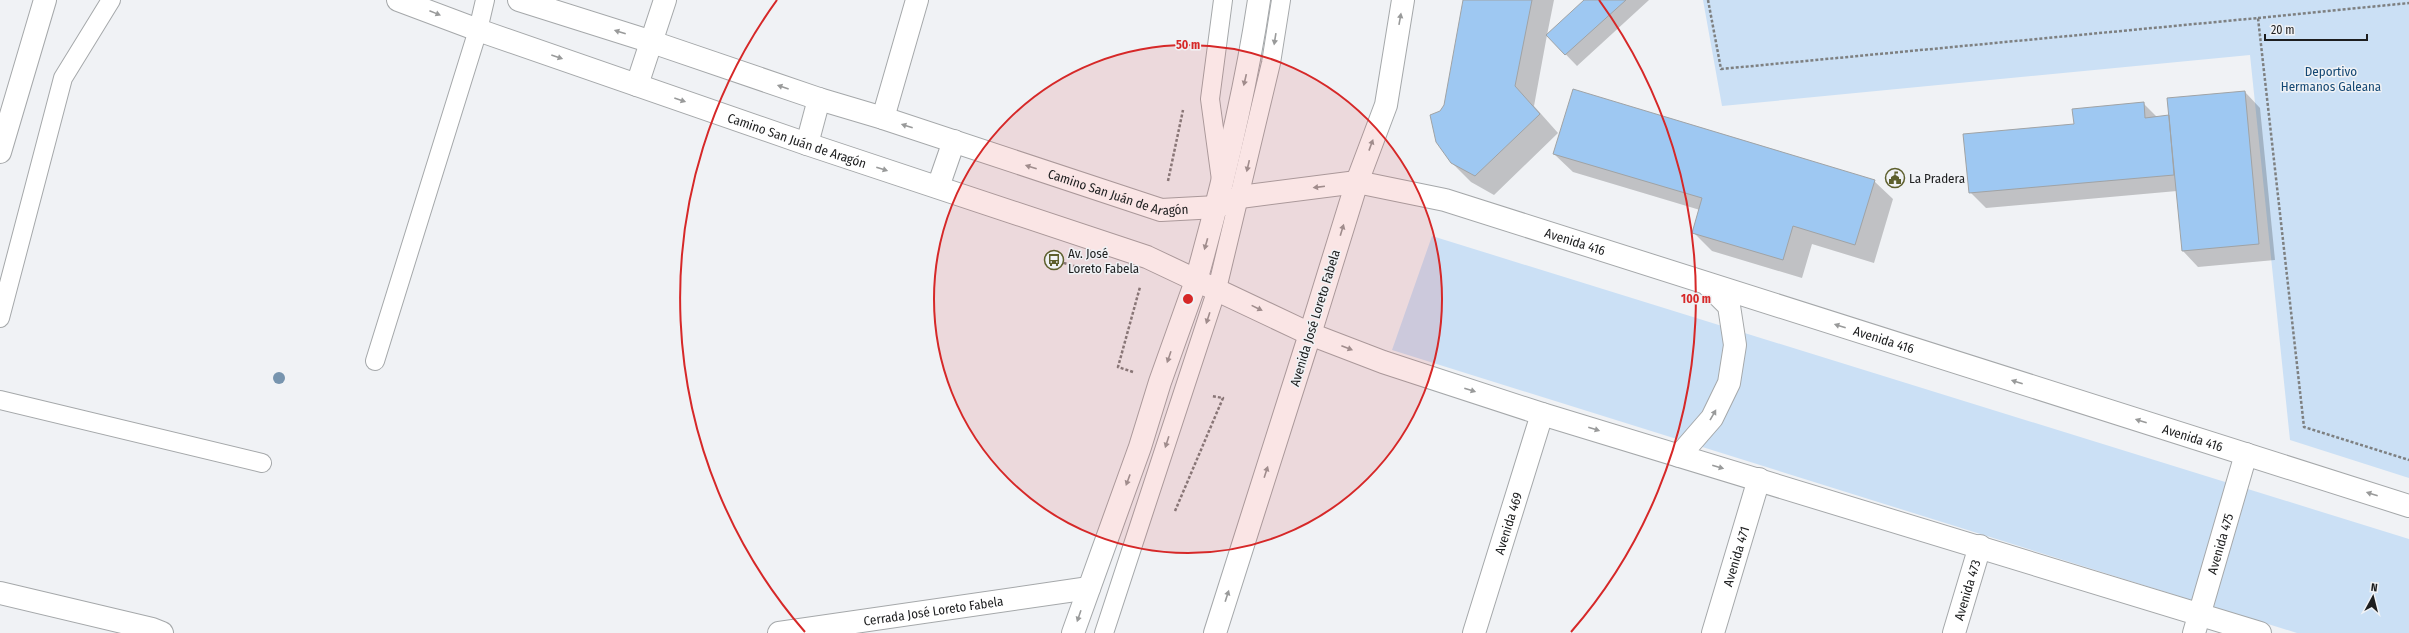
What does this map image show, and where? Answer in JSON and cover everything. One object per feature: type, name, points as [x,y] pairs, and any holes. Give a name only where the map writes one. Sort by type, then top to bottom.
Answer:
[{"type":"street","points":[[0,152],[45,0]]},
{"type":"street","name":"Camino San Juán de Aragón","points":[[398,0],[478,30],[806,144],[1146,257],[1196,281],[1217,289],[1310,334]]},
{"type":"street","name":"Camino San Juán de Aragón","points":[[520,0],[652,42],[818,99],[883,118],[1161,210],[1217,207]]},
{"type":"street","points":[[637,85],[665,0]]},
{"type":"street","points":[[883,118],[917,0]]},
{"type":"street","points":[[1073,633],[1140,447],[1160,382],[1196,281],[1217,207],[1251,57],[1259,0]]},
{"type":"street","name":"Avenida José Loreto Fabela","points":[[1215,633],[1357,182],[1386,105],[1403,0]]},
{"type":"street","points":[[806,144],[818,99]]},
{"type":"street","points":[[938,187],[954,141]]},
{"type":"street","name":"Avenida 416","points":[[1217,207],[1240,197],[1357,182],[1446,200],[2409,506]]},
{"type":"street","points":[[1679,456],[1712,418],[1730,383],[1735,344],[1729,306],[1707,284]]},
{"type":"street","points":[[1310,334],[1383,362],[1542,414],[1980,546],[2197,623],[2260,633]]},
{"type":"street","name":"Avenida 469","points":[[1474,633],[1542,414]]},
{"type":"street","name":"Avenida 475","points":[[2197,623],[2246,454]]},
{"type":"street","name":"Avenida 471","points":[[1713,633],[1759,479]]},
{"type":"street","name":"Avenida 473","points":[[1954,633],[1980,546]]},
{"type":"street","name":"Cerrada José Loreto Fabela","points":[[779,633],[1089,588]]},
{"type":"street","points":[[0,593],[152,629],[162,633]]},
{"type":"lane","points":[[0,318],[63,78],[111,0]]},
{"type":"lane","points":[[375,361],[478,30],[485,0]]},
{"type":"lane","points":[[1222,185],[1210,99],[1223,0]]},
{"type":"lane","points":[[1104,633],[1217,289],[1271,63],[1281,0]]},
{"type":"lane","points":[[0,400],[262,463]]},
{"type":"path","points":[[1708,0],[1721,69],[2409,3]]},
{"type":"path","points":[[2258,18],[2304,427],[2409,460]]},
{"type":"path","points":[[1118,367],[1140,285]]},
{"type":"green space","name":"Deportivo Hermanos Galeana","points":[[1703,0],[2409,0],[2409,478],[2290,440],[2250,55],[1722,106]]},
{"type":"green space","points":[[1432,236],[2409,539],[2409,633],[2297,633],[1392,350]]},
{"type":"building","points":[[1463,0],[1532,0],[1515,86],[1540,114],[1475,176],[1451,163],[1436,142],[1430,115],[1440,111],[1444,105]]},
{"type":"building","points":[[1584,0],[1626,0],[1565,55],[1546,35]]},
{"type":"building","points":[[1573,89],[1875,180],[1855,245],[1793,226],[1783,260],[1692,233],[1702,198],[1553,154]]},
{"type":"building","points":[[2245,91],[2259,244],[2182,251],[2167,98]]},
{"type":"building","points":[[2144,102],[2145,118],[2169,115],[2174,175],[1969,193],[1963,134],[2074,124],[2072,109]]},
{"type":"place","name":"La Pradera","points":[[1895,178]]},
{"type":"place","name":"Av. José Loreto Fabela","points":[[1054,260]]}]
